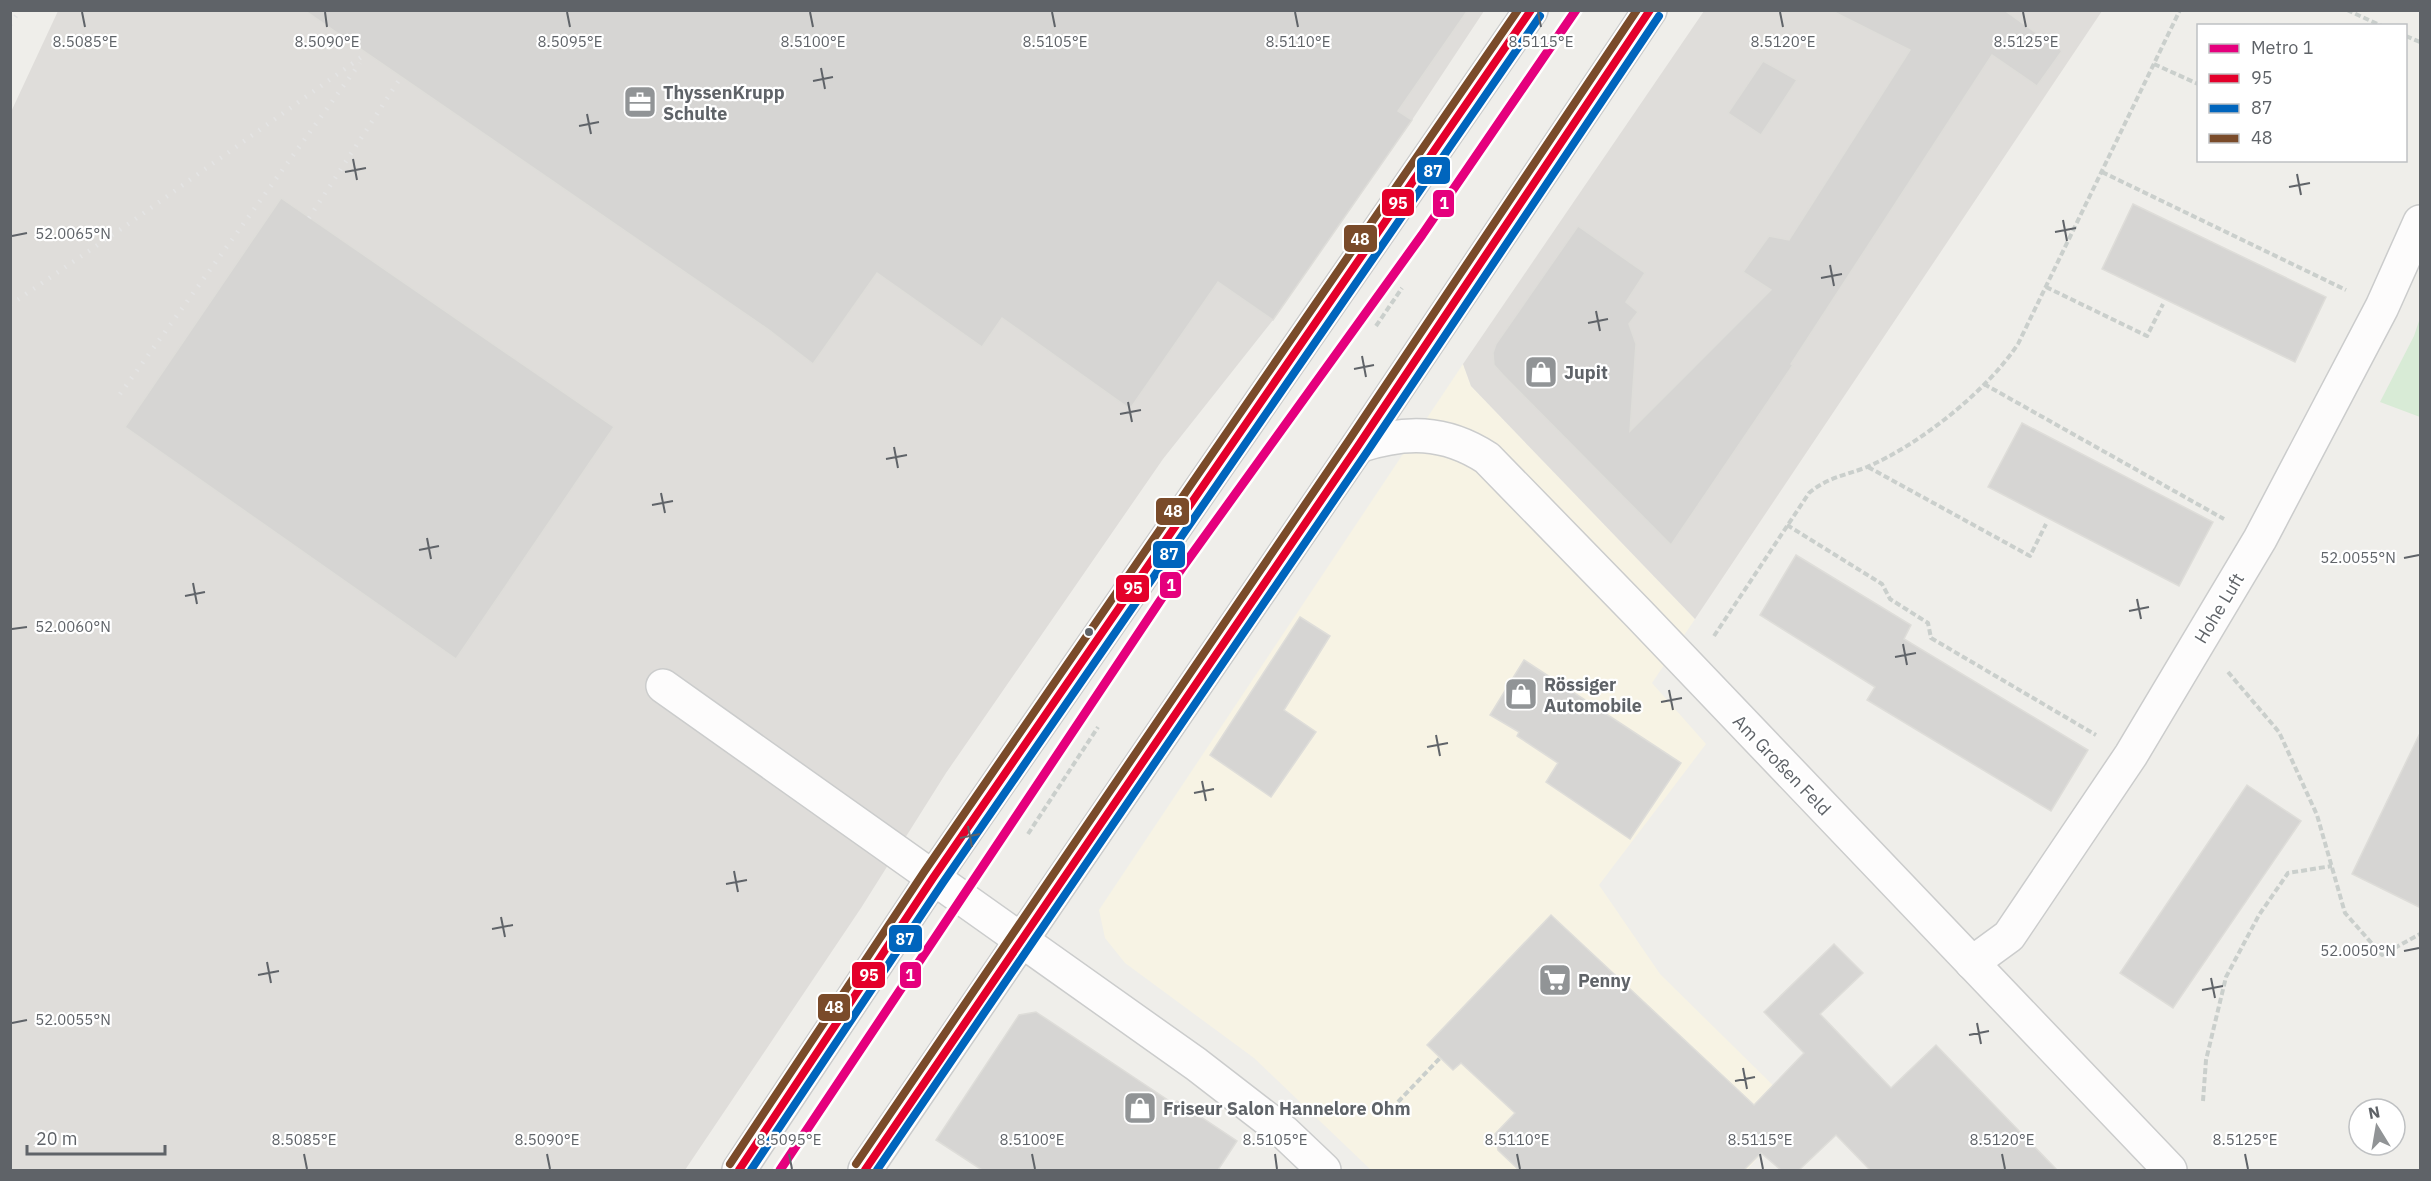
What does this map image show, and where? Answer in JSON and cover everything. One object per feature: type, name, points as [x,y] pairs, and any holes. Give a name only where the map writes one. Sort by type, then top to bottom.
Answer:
[{"type":"street","points":[[739,1170],[933,878],[1531,10]]},
{"type":"street","points":[[865,1170],[1358,446],[1650,10]]},
{"type":"street","name":"Hohe Luft","points":[[1972,963],[2008,936],[2131,755],[2260,539],[2382,307],[2421,222]]},
{"type":"street","name":"Am Großen Feld","points":[[1358,446],[1400,436],[1452,440],[1478,452],[1504,475],[2170,1170]]},
{"type":"street","points":[[663,686],[1205,1071],[1284,1132],[1324,1170]]},
{"type":"path","points":[[1692,670],[1809,493],[1822,482],[1867,467],[1900,449],[1953,412],[2004,365],[2018,344],[2180,10]]},
{"type":"path","points":[[2347,10],[2378,24]]},
{"type":"path","points":[[2407,36],[2421,42]]},
{"type":"path","points":[[2154,64],[2197,83]]},
{"type":"path","points":[[2102,172],[2382,307]]},
{"type":"path","points":[[2046,287],[2147,336],[2163,304]]},
{"type":"path","points":[[1376,326],[1402,288]]},
{"type":"path","points":[[1984,384],[2260,539]]},
{"type":"path","points":[[1867,467],[2030,556],[2046,524]]},
{"type":"path","points":[[1787,525],[1882,584],[1890,599],[1928,623],[1931,638],[2131,755]]},
{"type":"path","points":[[2195,648],[2232,675],[2279,732],[2317,815],[2345,913],[2382,955],[2421,934]]},
{"type":"path","points":[[1028,834],[1098,727]]},
{"type":"path","points":[[2203,1101],[2206,1060],[2226,977],[2259,915],[2288,873],[2332,866]]},
{"type":"path","points":[[1398,1102],[1440,1058]]},
{"type":"shaded area","points":[[58,11],[1484,11],[1412,120],[1273,320],[1163,459],[946,773],[861,908],[685,1170],[11,1170],[10,114]]},
{"type":"shaded area","points":[[1704,11],[2102,11],[1695,619],[1471,386],[1463,364]]},
{"type":"shaded area","points":[[1463,364],[1471,386],[1695,619],[1652,683],[1706,744],[1599,885],[1660,974],[1799,1111],[1747,1170],[1371,1170],[1254,1058],[1125,963],[1105,938],[1099,910]]},
{"type":"green space","points":[[2420,318],[2420,417],[2380,402],[2414,336]]},
{"type":"building","points":[[304,10],[1468,10],[1398,111],[1412,120],[1273,320],[1218,282],[1130,409],[1002,318],[982,347],[877,273],[813,364],[769,330]]},
{"type":"building","points":[[1830,10],[2004,10],[2062,51],[2037,86],[1992,55],[1791,364],[1793,365],[1671,545],[1503,375],[1494,365],[1493,353],[1496,344],[1578,226],[1645,273],[1626,302],[1638,312],[1629,324],[1636,344],[1630,431],[1771,290],[1743,272],[1769,236],[1789,240],[1910,50]]},
{"type":"building","points":[[1763,61],[1797,80],[1761,135],[1728,113]]},
{"type":"building","points":[[281,198],[614,427],[456,659],[125,427]]},
{"type":"building","points":[[2133,204],[2326,297],[2295,362],[2102,269]]},
{"type":"building","points":[[2022,423],[2213,522],[2179,586],[1988,487]]},
{"type":"building","points":[[1796,555],[1911,625],[1904,639],[2088,750],[2051,811],[1867,700],[1875,687],[1760,615]]},
{"type":"building","points":[[1300,617],[1330,636],[1284,710],[1316,732],[1271,797],[1210,755]]},
{"type":"building","points":[[1524,660],[1681,763],[1630,839],[1546,782],[1558,763],[1517,736],[1519,732],[1490,715]]},
{"type":"building","points":[[2421,731],[2421,908],[2352,874]]},
{"type":"building","points":[[2247,785],[2301,821],[2173,1008],[2120,973]]},
{"type":"building","name":"Penny","points":[[1551,915],[1754,1105],[1804,1053],[1764,1012],[1834,944],[1863,973],[1820,1014],[1891,1088],[1936,1045],[2057,1170],[1870,1170],[1836,1135],[1799,1170],[1781,1170],[1761,1153],[1744,1170],[1519,1170],[1498,1150],[1495,1134],[1515,1113],[1461,1063],[1453,1070],[1427,1045]]},
{"type":"building","points":[[1036,1012],[1174,1104],[1177,1101],[1237,1141],[1218,1170],[982,1170],[936,1140],[1019,1015]]},
{"type":"railway","points":[[10,25],[20,10]]},
{"type":"railway","points":[[10,305],[134,220],[367,53]]},
{"type":"railway","points":[[120,394],[360,63]]},
{"type":"railway","points":[[309,218],[401,77]]},
{"type":"metro line","name":"1","points":[[780,1170],[1182,568],[1422,235],[1576,10]]},
{"type":"transit line","name":"48","points":[[730,1164],[924,872],[1518,10]]},
{"type":"transit line","name":"95","points":[[739,1170],[933,878],[1531,10]]},
{"type":"transit line","name":"48","points":[[856,1164],[1349,440],[1637,10]]},
{"type":"transit line","name":"95","points":[[865,1170],[1358,446],[1650,10]]},
{"type":"transit line","name":"87","points":[[751,1170],[942,884],[1540,16]]},
{"type":"transit line","name":"87","points":[[877,1170],[1367,452],[1659,16]]},
{"type":"place","name":"ThyssenKrupp Schulte","points":[[640,102]]},
{"type":"place","name":"Jupit","points":[[1541,372]]},
{"type":"place","name":"Rössiger Automobile","points":[[1521,694]]},
{"type":"place","name":"Penny","points":[[1555,980]]},
{"type":"place","name":"Friseur Salon Hannelore Ohm","points":[[1140,1108]]}]
